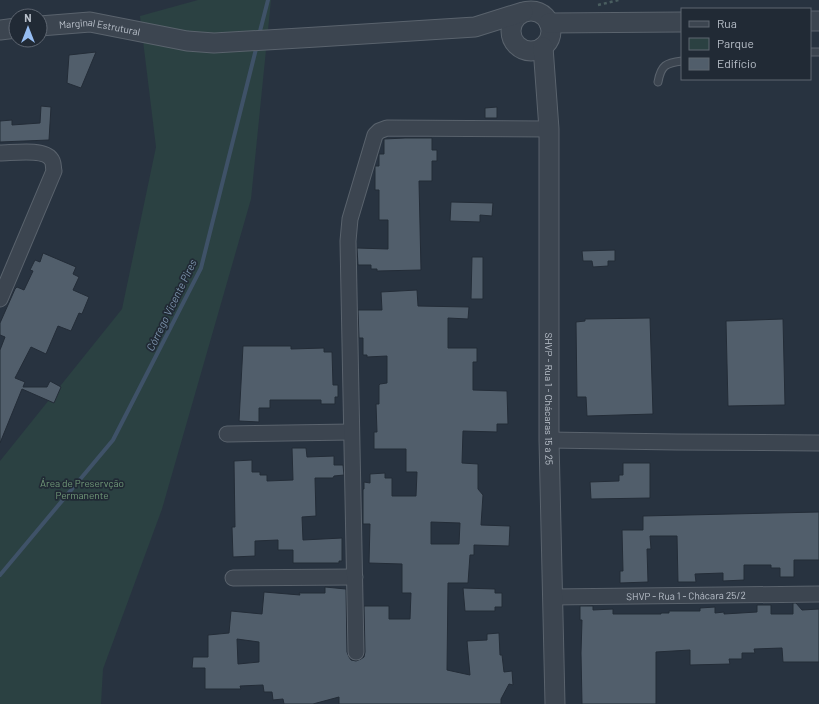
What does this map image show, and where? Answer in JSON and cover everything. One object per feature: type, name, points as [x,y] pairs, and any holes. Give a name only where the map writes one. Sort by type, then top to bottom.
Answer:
[{"type":"street","name":"Marginal Estrutural","points":[[48,25],[90,22],[187,41],[214,43],[475,26],[536,12],[681,22]]},
{"type":"street","points":[[475,26],[520,48],[534,50],[543,47],[550,37],[550,31],[536,12],[514,20],[511,25],[510,33],[520,48]]},
{"type":"street","name":"SHVP - Rua 1 - Chácaras 15 a 25","points":[[543,47],[549,129],[549,440],[554,704]]},
{"type":"street","name":"SHVP - Rua 1 - Chácaras 15 a 25","points":[[520,48],[546,93]]},
{"type":"street","points":[[356,652],[348,241],[350,219],[375,135],[379,131],[387,128],[549,129]]},
{"type":"street","points":[[0,153],[43,152],[51,158],[54,171],[0,299]]},
{"type":"street","points":[[227,434],[351,432]]},
{"type":"street","points":[[549,440],[819,443]]},
{"type":"street","points":[[233,578],[355,577]]},
{"type":"street","name":"SHVP - Rua 1 - Chácara 25/2","points":[[552,597],[819,594]]},
{"type":"lane","points":[[658,82],[660,71],[668,63],[681,61]]},
{"type":"green space","name":"Área de Preservção Permanente","points":[[198,0],[271,0],[251,199],[162,509],[103,669],[101,704],[0,704],[0,461],[122,309],[156,147],[140,16]]},
{"type":"building","points":[[96,52],[81,88],[67,83],[69,55]]},
{"type":"building","points":[[41,106],[51,107],[49,140],[0,142],[0,121],[12,120],[12,125],[40,123]]},
{"type":"building","points":[[497,107],[497,118],[485,118],[485,108]]},
{"type":"building","points":[[432,138],[432,150],[437,150],[437,161],[432,161],[432,181],[419,181],[421,270],[377,271],[377,269],[371,269],[371,265],[358,265],[357,248],[388,249],[388,220],[379,220],[379,190],[375,190],[375,166],[379,166],[379,154],[384,154],[384,139]]},
{"type":"building","points":[[451,202],[493,203],[492,216],[480,215],[480,222],[450,221]]},
{"type":"building","points":[[615,250],[615,261],[608,261],[608,266],[593,267],[592,261],[583,261],[582,251]]},
{"type":"building","points":[[43,253],[76,267],[73,274],[79,277],[73,290],[89,297],[82,314],[79,313],[71,331],[58,326],[46,354],[31,347],[15,378],[25,382],[23,387],[47,387],[50,381],[61,387],[54,403],[22,389],[0,443],[0,350],[5,337],[0,335],[0,323],[15,289],[17,287],[24,290],[33,271],[30,270],[35,260],[40,262]]},
{"type":"building","points":[[472,257],[483,257],[483,299],[471,299]]},
{"type":"building","points":[[417,290],[418,306],[469,307],[468,319],[448,318],[448,348],[477,348],[477,362],[473,362],[473,390],[507,391],[508,424],[497,424],[497,432],[463,431],[462,463],[478,464],[478,489],[483,495],[481,525],[510,526],[509,546],[474,545],[474,555],[470,555],[468,583],[448,583],[447,670],[470,675],[467,641],[487,640],[487,634],[499,633],[500,655],[502,655],[504,672],[512,671],[513,685],[509,684],[501,699],[501,704],[339,704],[339,697],[313,704],[284,704],[283,699],[273,700],[272,692],[264,692],[263,685],[240,686],[241,689],[205,689],[205,668],[192,668],[193,657],[208,657],[208,635],[229,633],[231,611],[262,614],[264,592],[300,595],[299,593],[325,593],[325,587],[346,589],[347,652],[351,660],[356,661],[364,657],[365,652],[364,606],[389,606],[389,619],[410,619],[411,593],[402,593],[402,564],[369,563],[370,524],[363,524],[363,489],[364,482],[370,483],[370,474],[385,473],[385,478],[392,478],[392,496],[416,496],[417,472],[406,472],[406,449],[374,449],[374,432],[377,432],[376,404],[379,404],[379,385],[387,383],[387,356],[367,357],[367,355],[363,355],[363,338],[359,338],[358,310],[382,310],[381,292]],"holes":[[[431,522],[460,523],[459,544],[431,544]],[[237,639],[259,642],[259,662],[238,664]]]},
{"type":"building","points":[[650,318],[653,414],[587,416],[586,397],[577,397],[576,322],[585,321],[585,319]]},
{"type":"building","points":[[783,319],[785,405],[728,406],[726,321]]},
{"type":"building","points":[[243,346],[291,346],[291,349],[324,348],[324,352],[332,352],[333,385],[338,385],[338,397],[335,397],[335,404],[321,404],[321,400],[270,400],[270,408],[259,408],[259,422],[239,421]]},
{"type":"building","points":[[292,448],[306,448],[307,457],[334,456],[334,465],[343,465],[344,475],[334,476],[333,478],[315,478],[316,516],[302,517],[303,540],[342,538],[342,561],[339,561],[339,563],[293,563],[293,550],[278,550],[278,540],[255,541],[255,556],[233,557],[232,527],[235,527],[234,461],[252,460],[252,472],[260,472],[260,475],[267,475],[267,481],[293,480]]},
{"type":"building","points":[[623,463],[650,463],[650,498],[591,499],[590,482],[619,481],[619,475],[623,475]]},
{"type":"building","points":[[819,512],[819,560],[794,560],[794,577],[780,577],[780,568],[771,568],[771,565],[744,565],[744,580],[723,581],[723,573],[695,574],[696,582],[678,582],[677,536],[650,536],[651,549],[647,549],[648,582],[620,583],[620,571],[623,571],[622,530],[643,530],[643,516]]},
{"type":"building","points":[[463,588],[495,589],[495,593],[502,593],[502,607],[495,607],[495,611],[465,611]]},
{"type":"building","points":[[793,603],[796,603],[802,610],[819,609],[819,662],[783,662],[782,648],[754,649],[755,653],[742,653],[742,659],[729,659],[730,664],[690,665],[690,650],[656,652],[656,704],[582,704],[582,620],[580,620],[580,606],[593,606],[593,610],[613,609],[613,614],[661,614],[669,613],[669,611],[700,611],[700,608],[715,607],[715,613],[724,612],[724,614],[757,612],[757,605],[771,605],[771,614],[793,614]]},
{"type":"waterway","name":"Córrego Vicente Pires","points":[[259,35],[268,0]]},
{"type":"waterway","name":"Córrego Vicente Pires","points":[[0,575],[113,440],[201,268],[257,45]]}]
